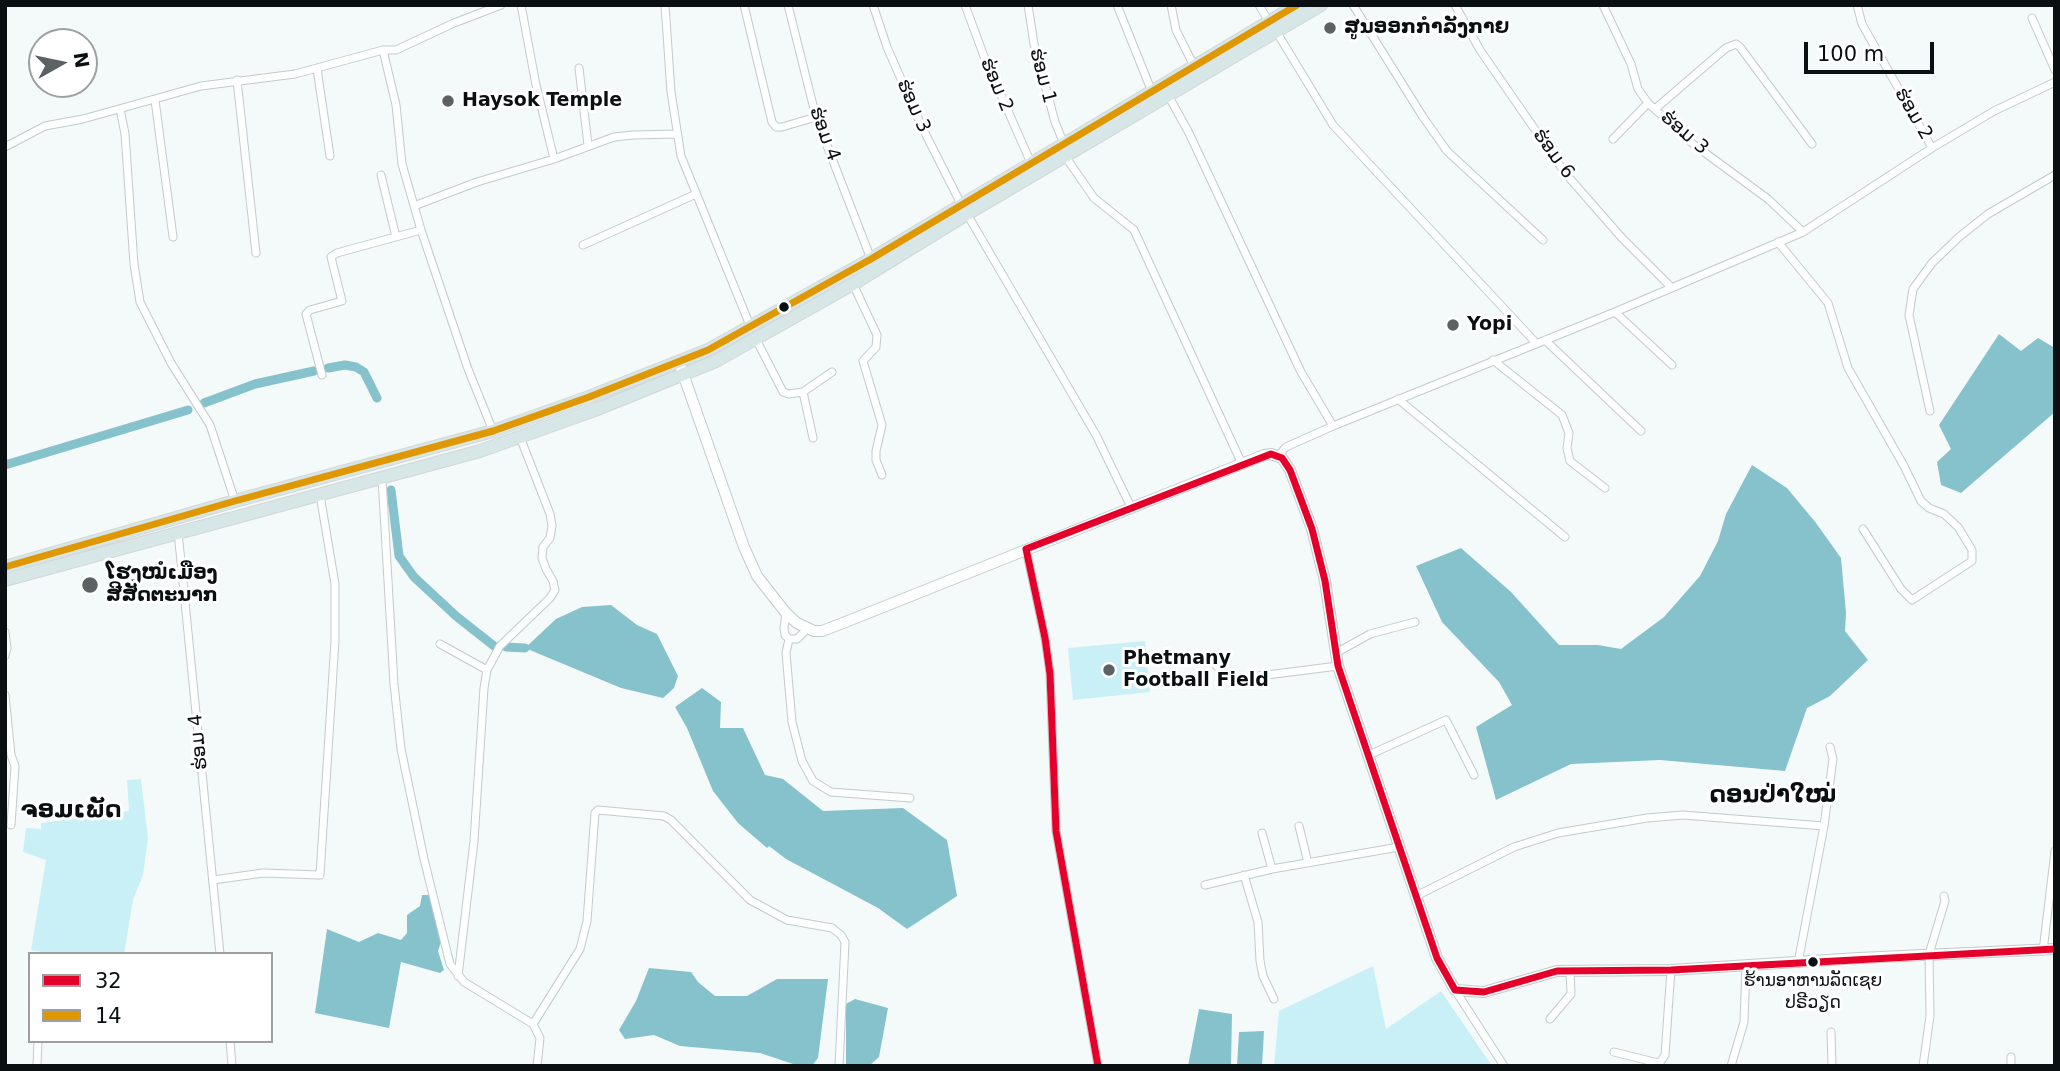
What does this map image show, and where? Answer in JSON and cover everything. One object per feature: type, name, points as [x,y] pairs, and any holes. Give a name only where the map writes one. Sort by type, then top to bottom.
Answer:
[{"type":"main road","points":[[754,333],[871,259],[964,209],[1273,27],[1297,5]]},
{"type":"main road","points":[[1161,91],[1194,66],[1321,5]]},
{"type":"main road","points":[[5,568],[176,525],[320,495],[520,437],[681,369],[853,284],[1031,163],[1065,150]]},
{"type":"main road","points":[[5,580],[176,525],[234,501],[493,431],[681,369]]},
{"type":"street","points":[[5,147],[45,126],[120,109],[201,86],[295,74],[383,50],[396,50],[501,5]]},
{"type":"street","points":[[521,5],[554,159]]},
{"type":"street","points":[[665,5],[669,69],[681,156],[754,333],[783,392],[803,392],[832,372]]},
{"type":"street","points":[[744,5],[772,122],[776,127],[782,127],[816,117]]},
{"type":"street","name":"ຮ່ອມ 4","points":[[788,5],[816,117],[871,259]]},
{"type":"street","name":"ຮ່ອມ 3","points":[[873,5],[887,47],[922,127],[964,209],[1096,435],[1131,508]]},
{"type":"street","name":"ຮ່ອມ 2","points":[[965,5],[985,59],[1031,163]]},
{"type":"street","name":"ຮ່ອມ 1","points":[[1028,5],[1034,44],[1065,150],[1094,198],[1134,230],[1242,464]]},
{"type":"street","points":[[1118,5],[1161,91],[1189,133],[1301,372],[1333,426]]},
{"type":"street","points":[[1171,5],[1176,30],[1194,66]]},
{"type":"street","points":[[1259,5],[1333,125],[1536,343]]},
{"type":"street","points":[[1353,5],[1423,117],[1447,150],[1543,240]]},
{"type":"street","name":"ຮ່ອມ 6","points":[[1455,5],[1480,50],[1564,173],[1622,238],[1671,287]]},
{"type":"street","name":"ຮ່ອມ 3","points":[[1603,5],[1631,64],[1638,89],[1652,106],[1693,144],[1768,199],[1803,232]]},
{"type":"street","name":"ຮ່ອມ 2","points":[[1859,6],[1862,24],[1932,148]]},
{"type":"street","points":[[2032,18],[2055,70]]},
{"type":"street","points":[[1613,139],[1726,48],[1736,44],[1812,144]]},
{"type":"street","points":[[383,50],[396,105],[402,164],[414,206],[468,369],[493,431]]},
{"type":"street","points":[[317,68],[330,156]]},
{"type":"street","points":[[579,68],[588,145]]},
{"type":"street","points":[[237,80],[256,253]]},
{"type":"street","points":[[681,369],[744,547],[757,576],[786,613],[807,629],[822,631],[1242,464],[1264,456],[1278,456],[1286,447],[1333,426],[1615,312],[1803,232],[1994,111],[2055,82]]},
{"type":"street","points":[[155,100],[173,237]]},
{"type":"street","points":[[120,109],[125,134],[134,264],[141,302],[171,363],[210,425],[234,501]]},
{"type":"street","points":[[414,206],[588,145],[633,135],[677,134]]},
{"type":"street","points":[[381,175],[396,237]]},
{"type":"street","points":[[1930,411],[1909,315],[1913,289],[1922,274],[1959,237],[1988,214],[2055,175]]},
{"type":"street","points":[[583,245],[696,194]]},
{"type":"street","points":[[322,375],[306,314],[310,310],[342,301],[331,257],[337,253],[421,230]]},
{"type":"street","points":[[1778,242],[1828,303],[1848,368],[1905,466],[1921,501],[1929,508],[1944,514],[1958,527],[1972,550],[1972,561],[1912,600],[1901,589],[1863,529]]},
{"type":"street","points":[[853,284],[877,335],[876,348],[863,361],[882,425],[881,439],[876,451],[876,460],[882,475]]},
{"type":"street","points":[[1615,312],[1672,365]]},
{"type":"street","points":[[1545,340],[1640,431]]},
{"type":"street","points":[[1493,360],[1562,415],[1569,433],[1567,448],[1570,461],[1605,488]]},
{"type":"street","points":[[803,392],[813,438]]},
{"type":"street","points":[[1398,399],[1565,537]]},
{"type":"street","points":[[458,976],[474,841],[487,670],[500,646],[555,590],[554,581],[542,558],[543,547],[550,538],[550,514],[520,437]]},
{"type":"street","points":[[1278,456],[1290,470],[1312,529],[1325,581],[1338,666],[1437,958],[1504,1066]]},
{"type":"street","points":[[382,478],[394,684],[401,749],[450,964],[458,976],[533,1024],[540,1038],[537,1066]]},
{"type":"street","points":[[213,880],[263,873],[320,875],[335,618],[333,573],[320,495]]},
{"type":"street","name":"ຮ່ອມ 4","points":[[176,525],[220,952]]},
{"type":"street","points":[[1026,549],[1050,674],[1056,831],[1098,1066]]},
{"type":"street","points":[[786,613],[784,628],[789,639],[797,639],[807,629]]},
{"type":"street","points":[[1336,653],[1370,634],[1415,622]]},
{"type":"street","points":[[5,632],[5,656]]},
{"type":"street","points":[[789,639],[786,665],[792,722],[802,761],[813,782],[831,792],[910,797]]},
{"type":"street","points":[[440,644],[487,670]]},
{"type":"street","points":[[1211,660],[1223,673],[1235,679],[1338,666]]},
{"type":"street","points":[[5,695],[11,755],[15,766],[11,825]]},
{"type":"street","points":[[1369,755],[1446,720],[1474,775]]},
{"type":"street","points":[[1798,963],[1824,826],[1833,759],[1830,747]]},
{"type":"street","points":[[533,1024],[580,949],[587,921],[596,810],[656,814],[671,821],[750,901],[787,920],[832,928],[841,936],[845,942],[839,1066]]},
{"type":"street","points":[[1416,897],[1514,847],[1558,833],[1647,818],[1683,816],[1824,826]]},
{"type":"street","points":[[1299,826],[1308,863]]},
{"type":"street","points":[[1262,833],[1272,869]]},
{"type":"street","points":[[1205,885],[1272,869],[1399,847]]},
{"type":"street","points":[[2043,951],[2054,851]]},
{"type":"street","points":[[1244,875],[1258,922],[1259,961],[1274,999]]},
{"type":"street","points":[[1923,1066],[1930,1016],[1929,954],[1945,901],[1944,896]]},
{"type":"street","points":[[1455,990],[1484,992],[1557,971],[1671,971],[1929,954],[2055,949]]},
{"type":"street","points":[[1731,1066],[1744,1022],[1746,966]]},
{"type":"street","points":[[1550,1019],[1571,995],[1570,971]]},
{"type":"street","points":[[1614,1052],[1658,1063],[1661,1061],[1665,1055],[1671,971]]},
{"type":"street","points":[[1831,1032],[1832,1066]]},
{"type":"street","points":[[37,1066],[38,1043]]},
{"type":"street","points":[[230,1043],[232,1066]]},
{"type":"shaded area","points":[[1999,334],[2021,351],[2038,338],[2055,348],[2055,412],[1961,493],[1941,485],[1937,462],[1951,449],[1939,425]]},
{"type":"shaded area","points":[[1752,465],[1787,488],[1841,558],[1845,631],[1868,660],[1830,696],[1807,708],[1785,771],[1660,760],[1571,764],[1496,800],[1476,727],[1512,705],[1499,682],[1442,622],[1416,566],[1461,548],[1511,592],[1559,645],[1598,645],[1621,649],[1664,617],[1700,576],[1718,541],[1726,514]]},
{"type":"shaded area","points":[[611,605],[637,625],[657,634],[678,676],[674,688],[663,698],[621,688],[525,648],[556,619],[582,607]]},
{"type":"shaded area","name":"Phetmany Football Field","points":[[1145,641],[1150,692],[1073,700],[1068,648]]},
{"type":"shaded area","points":[[702,688],[721,702],[720,728],[743,728],[765,775],[783,779],[823,811],[903,808],[947,840],[957,896],[907,929],[878,908],[786,859],[769,846],[767,848],[738,823],[713,791],[687,728],[675,707]]},
{"type":"shaded area","points":[[141,779],[148,838],[143,875],[133,900],[124,952],[31,950],[46,860],[23,852],[26,828],[41,829],[41,823],[129,811],[127,780]]},
{"type":"shaded area","points":[[422,895],[434,895],[442,939],[438,951],[444,970],[440,973],[401,962],[389,1028],[315,1013],[327,929],[359,942],[378,933],[401,940],[407,933],[407,915],[420,906]]},
{"type":"shaded area","points":[[1373,966],[1386,1029],[1441,991],[1492,1066],[1274,1066],[1279,1011]]},
{"type":"shaded area","points":[[649,968],[691,972],[698,982],[715,996],[747,996],[777,979],[828,979],[818,1058],[812,1066],[799,1066],[760,1053],[680,1046],[654,1035],[625,1039],[619,1030],[636,1001]]},
{"type":"shaded area","points":[[855,999],[888,1008],[879,1057],[869,1066],[846,1066],[846,1004]]},
{"type":"shaded area","points":[[1199,1009],[1232,1014],[1231,1066],[1188,1066]]},
{"type":"shaded area","points":[[1264,1031],[1262,1066],[1237,1066],[1239,1032]]},
{"type":"waterway","points":[[328,368],[345,365],[356,367],[364,372],[377,398]]},
{"type":"waterway","points":[[204,403],[255,384],[314,371]]},
{"type":"waterway","points":[[5,465],[188,410]]},
{"type":"waterway","points":[[391,490],[399,556],[414,577],[456,616],[494,646]]},
{"type":"waterway","points":[[506,647],[525,648]]},
{"type":"transit line","name":"14","points":[[5,567],[493,431],[708,350],[871,259],[1297,5]]},
{"type":"transit line","name":"32","points":[[1098,1066],[1056,831],[1050,674],[1026,549],[1271,454],[1282,458],[1290,470],[1312,529],[1325,581],[1338,666],[1437,958],[1455,990],[1484,992],[1557,971],[1671,970],[2055,949]]},
{"type":"place","name":"ສູນອອກກຳລັງກາຍ","points":[[1330,28]]},
{"type":"place","name":"Haysok Temple","points":[[448,101]]},
{"type":"place","name":"Yopi","points":[[1453,325]]},
{"type":"place","name":"ໂຮງໝໍເມືອງ ສີສັດຕະນາກ","points":[[90,585]]},
{"type":"place","name":"Phetmany Football Field","points":[[1109,670]]},
{"type":"place","name":"ຮ້ານອາຫານລັດເຊຍ ປຣີວຽດ","points":[[1813,962]]},
{"type":"district","name":"ດອນປ່າໃໝ່","points":[[1773,796]]},
{"type":"district","name":"ຈອມເພັດ","points":[[71,811]]}]
